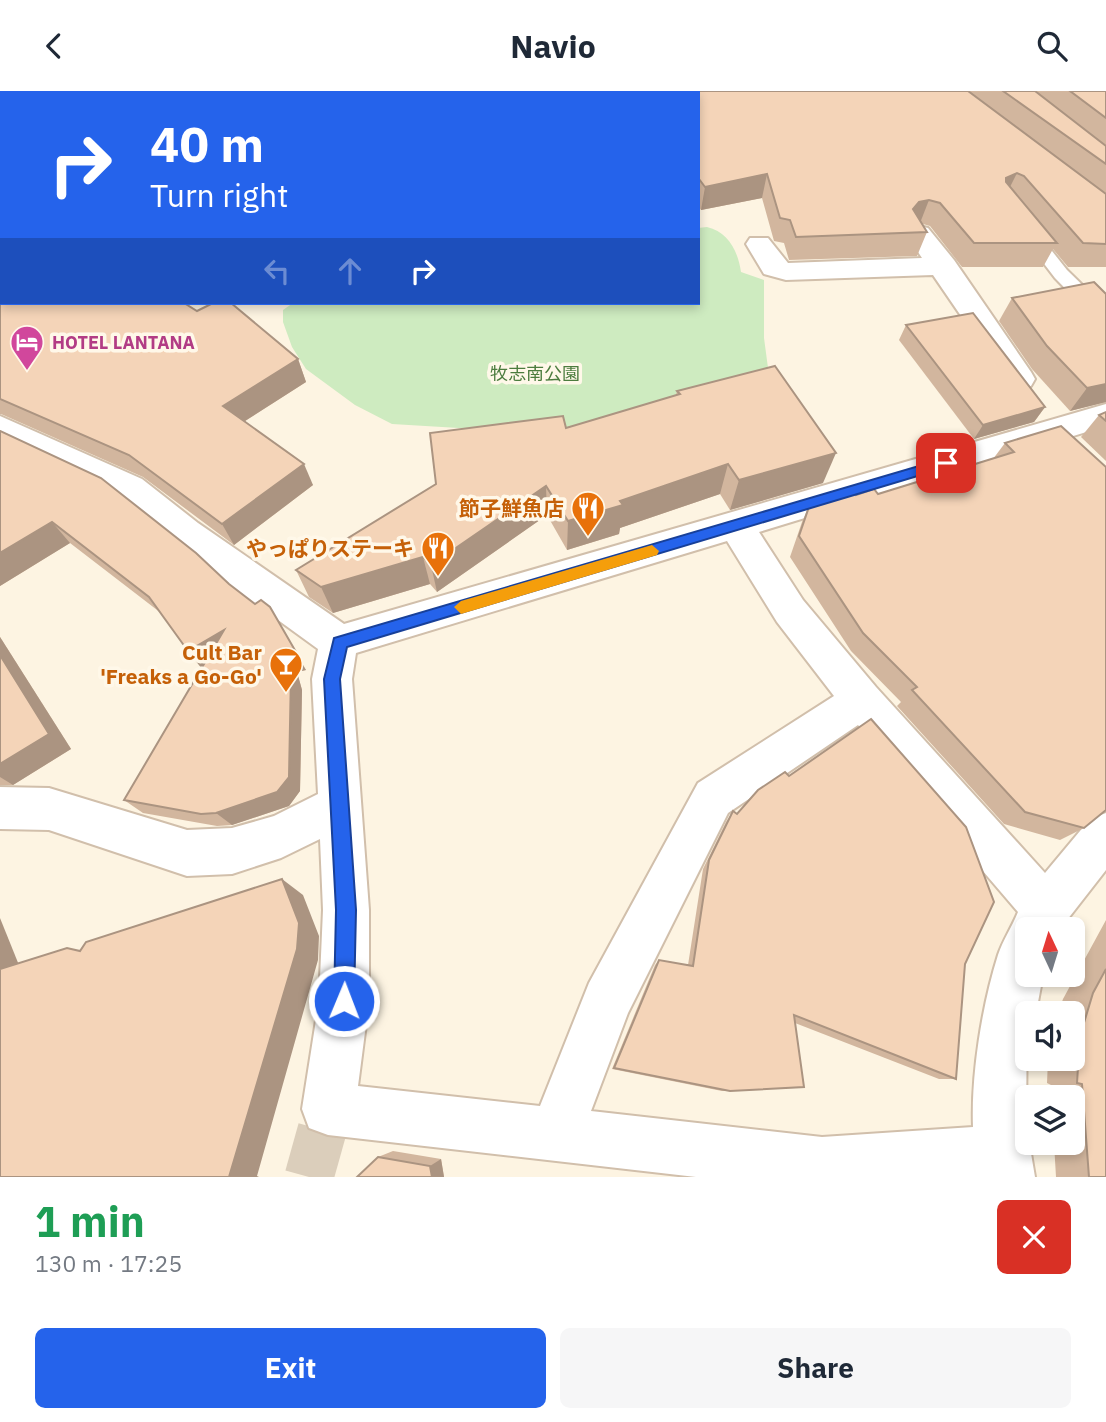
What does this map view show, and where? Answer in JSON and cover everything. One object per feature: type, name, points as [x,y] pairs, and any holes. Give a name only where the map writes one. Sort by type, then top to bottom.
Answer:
[{"type":"street","points":[[919,234],[1054,425]]},
{"type":"street","points":[[759,244],[775,268],[786,272],[944,266]]},
{"type":"street","points":[[340,642],[736,526],[1054,425],[1106,415]]},
{"type":"street","points":[[0,428],[130,488],[185,533],[340,642]]},
{"type":"street","points":[[736,526],[790,611],[862,700],[1028,917]]},
{"type":"street","points":[[340,642],[332,679],[346,910],[344,1001],[328,1109],[822,1164],[1004,1164],[1004,1049],[1016,987]]},
{"type":"street","points":[[556,1135],[607,1001],[713,798],[862,700]]},
{"type":"street","points":[[0,808],[49,809],[122,830],[187,853],[232,851],[281,837],[340,806]]},
{"type":"street","points":[[1044,917],[1106,835]]},
{"type":"lane","points":[[1013,214],[1061,274],[1106,319]]},
{"type":"green space","name":"牧志南公園","points":[[707,227],[721,233],[731,244],[741,272],[764,280],[764,338],[768,368],[541,446],[492,430],[392,424],[355,405],[306,369],[292,347],[283,322],[283,310],[290,305],[700,305],[700,228]]},
{"type":"building","points":[[700,91],[968,91],[1106,194],[1106,244],[1083,243],[1024,176],[1017,173],[1006,178],[1006,182],[1057,243],[974,243],[940,203],[929,200],[919,202],[913,209],[927,232],[796,237],[790,220],[780,218],[767,174],[705,187],[700,180]]},
{"type":"building","points":[[1003,91],[1035,91],[1106,146],[1106,164]]},
{"type":"building","points":[[1070,91],[1106,91],[1106,118]]},
{"type":"building","points":[[1094,282],[1106,294],[1106,384],[1087,388],[1047,346],[1012,298]]},
{"type":"building","points":[[0,305],[187,305],[197,311],[209,305],[233,305],[298,359],[223,406],[304,464],[222,524],[129,455],[0,399]]},
{"type":"building","points":[[973,313],[1045,407],[983,425],[906,325]]},
{"type":"building","points":[[775,366],[836,453],[739,480],[728,464],[620,501],[623,505],[568,521],[546,486],[431,565],[423,557],[321,587],[296,570],[436,484],[430,433],[563,416],[566,428],[680,394],[677,391]]},
{"type":"building","points":[[1106,412],[1106,421],[1099,415]]},
{"type":"building","points":[[1061,426],[1106,467],[1106,810],[1084,828],[1025,812],[912,690],[917,687],[863,633],[799,536],[811,501],[852,488],[856,495],[874,489],[878,494],[1014,452],[1005,443]]},
{"type":"building","points":[[0,431],[101,478],[196,553],[255,604],[261,600],[270,607],[296,652],[287,654],[291,673],[289,777],[277,792],[216,813],[201,814],[124,800],[224,630],[188,651],[149,597],[52,522],[0,553]]},
{"type":"building","points":[[0,655],[49,734],[0,764]]},
{"type":"building","points":[[871,719],[966,827],[994,902],[965,964],[956,1079],[794,1015],[804,1087],[730,1091],[614,1068],[659,960],[693,966],[709,860],[733,811],[737,814],[758,790],[785,772],[789,776]]},
{"type":"building","points":[[282,879],[299,923],[297,949],[229,1177],[0,1177],[0,969],[67,948],[80,951],[86,942]]},
{"type":"building","points":[[1106,969],[1106,1177],[1089,1177],[1085,1085],[1077,1083],[1078,1071],[1085,1071],[1085,1019],[1093,993]]},
{"type":"building","points":[[378,1157],[430,1166],[432,1177],[357,1177]]},
{"type":"tunnel","points":[[309,1177],[328,1109]]},
{"type":"slow traffic","points":[[461,607],[652,551]]},
{"type":"place","name":"HOTEL LANTANA","points":[[27,372]]},
{"type":"place","name":"節子鮮魚店","points":[[588,538]]},
{"type":"place","name":"やっぱりステーキ","points":[[438,578]]},
{"type":"place","name":"Cult Bar 'Freaks a Go-Go'","points":[[286,694]]},
{"type":"route","points":[[344,1001],[346,910],[332,679],[340,642],[946,463]]}]
